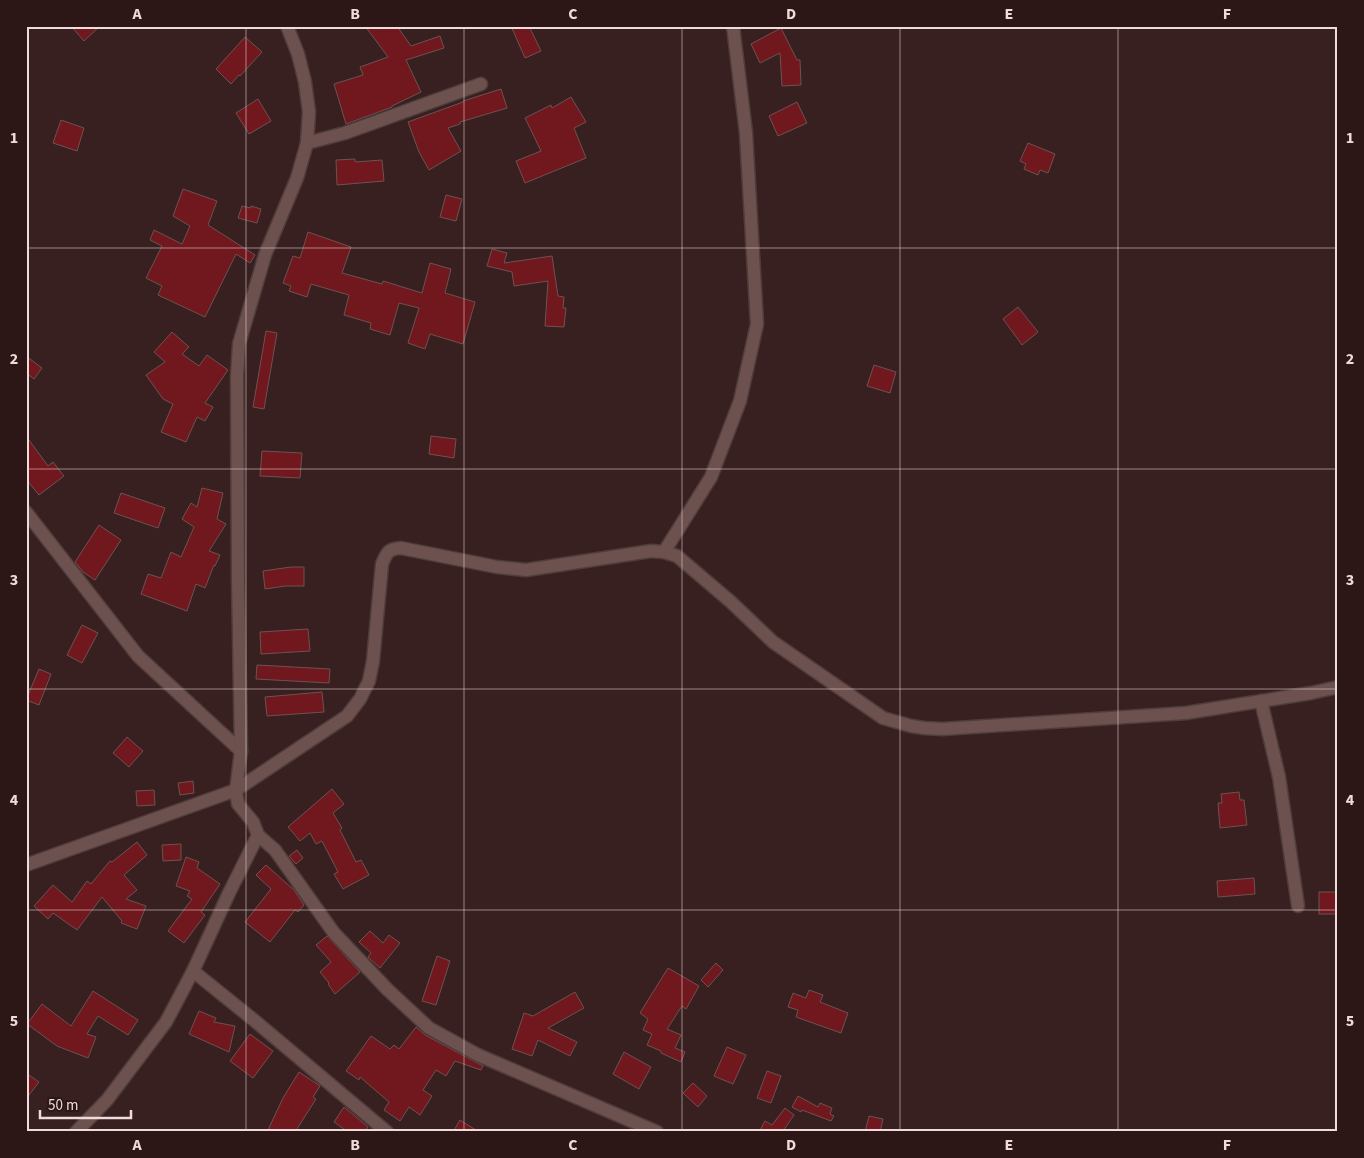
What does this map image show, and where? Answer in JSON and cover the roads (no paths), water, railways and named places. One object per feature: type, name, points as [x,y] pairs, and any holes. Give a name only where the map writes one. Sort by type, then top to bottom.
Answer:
[{"type":"street","points":[[287,26],[298,54],[305,82],[309,112],[307,143],[297,178],[265,255],[239,344],[237,376],[241,751],[236,790],[238,804],[253,822],[258,835],[275,850],[334,933],[388,990],[428,1028],[478,1055],[657,1132]]},
{"type":"street","points":[[664,552],[712,477],[740,401],[757,324],[746,132],[733,26]]},
{"type":"street","points":[[307,143],[346,133],[481,84]]},
{"type":"street","points":[[26,512],[138,656],[241,751]]},
{"type":"street","points":[[26,865],[236,790],[346,716],[360,699],[369,681],[373,661],[382,564],[386,554],[392,548],[401,548],[497,567],[526,570],[651,551],[677,556],[731,602],[773,642],[883,718],[924,728],[942,729],[1186,713],[1338,687]]},
{"type":"street","points":[[1261,701],[1279,777],[1298,906]]},
{"type":"street","points":[[76,1132],[108,1100],[166,1022],[193,972],[258,835]]},
{"type":"street","points":[[193,972],[262,1027],[386,1132]]}]
